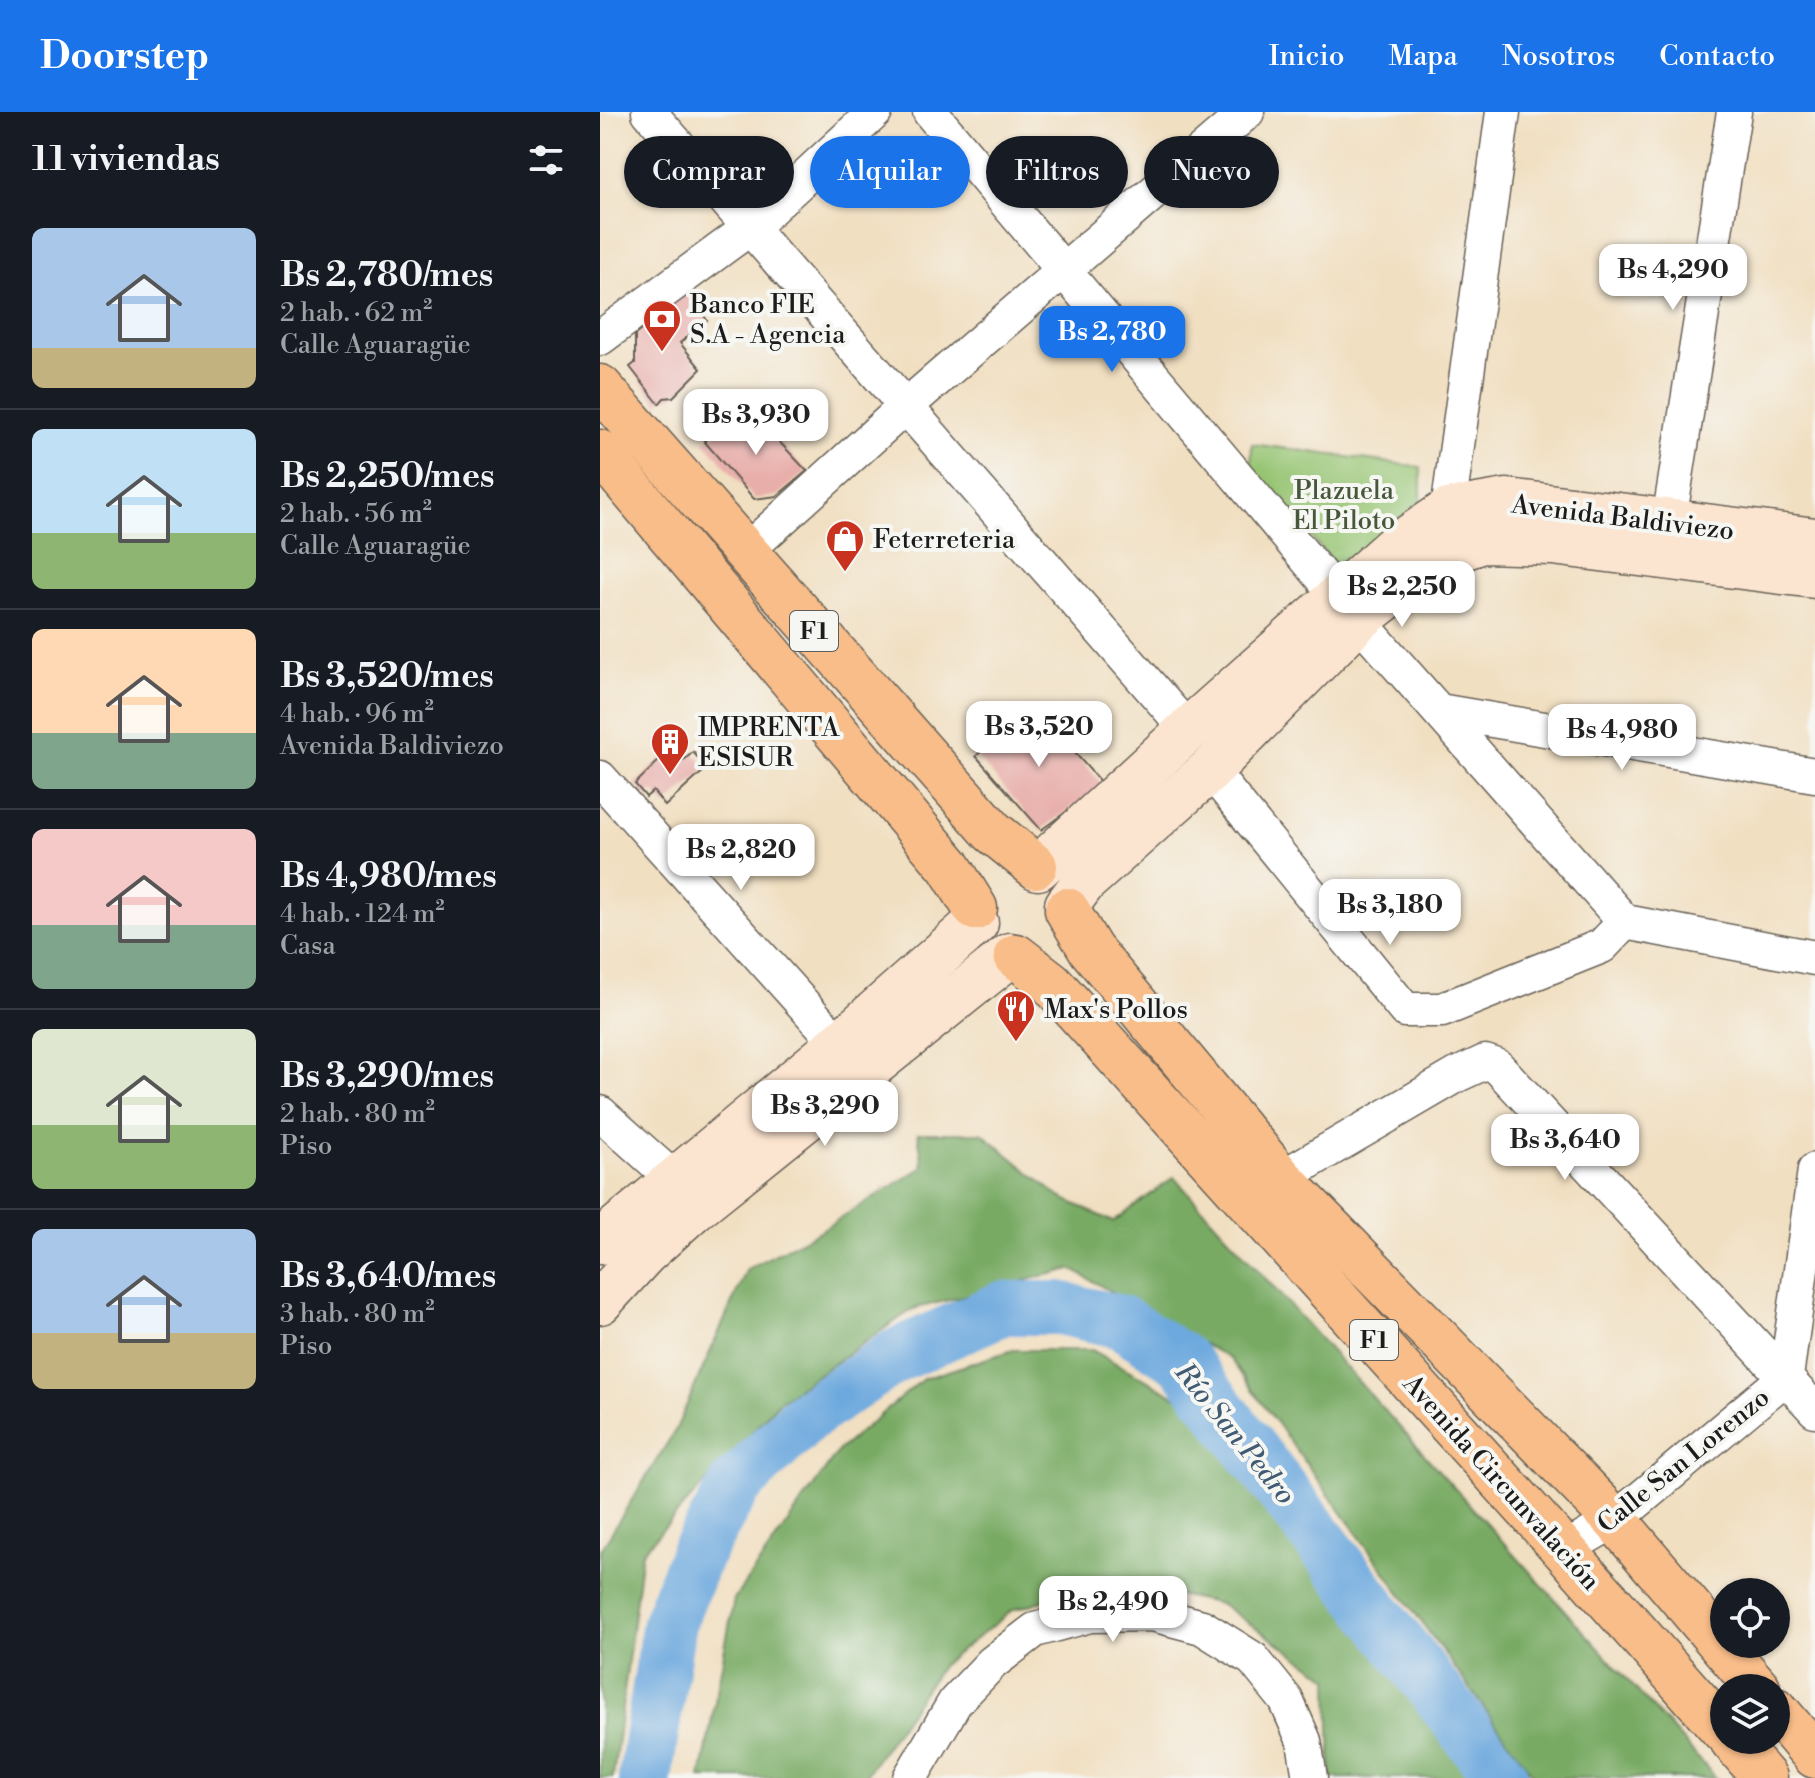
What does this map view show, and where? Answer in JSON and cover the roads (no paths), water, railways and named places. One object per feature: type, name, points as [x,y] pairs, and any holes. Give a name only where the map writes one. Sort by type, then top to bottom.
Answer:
[{"type":"highway","name":"F1","points":[[600,387],[993,832],[1058,882],[1067,908]]},
{"type":"highway","name":"F1","points":[[600,452],[949,866],[986,940],[1013,956]]},
{"type":"highway","points":[[976,915],[979,891],[989,878],[1003,868],[1019,864],[1037,867]]},
{"type":"highway","points":[[1013,956],[1029,956],[1052,945],[1060,935],[1067,908]]},
{"type":"highway","name":"Avenida Circunvalación","points":[[1067,908],[1091,950],[1281,1178],[1615,1520],[1746,1674]]},
{"type":"highway","name":"Avenida Circunvalación","points":[[1013,956],[1051,983],[1710,1715]]},
{"type":"highway","points":[[1790,1727],[1815,1756]]},
{"type":"highway","points":[[1744,1754],[1765,1778]]},
{"type":"street","points":[[649,112],[1188,730]]},
{"type":"street","points":[[600,338],[751,227],[875,112]]},
{"type":"street","points":[[930,112],[1348,608],[1625,922],[1815,958]]},
{"type":"street","points":[[1448,511],[1503,112]]},
{"type":"street","points":[[1669,521],[1734,112]]},
{"type":"street","points":[[744,553],[1232,117]]},
{"type":"street","name":"Avenida Baldiviezo","points":[[1067,908],[1084,882],[1210,770],[1348,608],[1393,548],[1448,511],[1507,501],[1815,540]]},
{"type":"street","name":"Avenida Baldiviezo","points":[[1037,867],[1188,730],[1348,608],[1439,557],[1482,541],[1553,543],[1815,576]]},
{"type":"street","points":[[1439,711],[1815,775]]},
{"type":"street","points":[[1210,770],[1405,1010],[1442,1010],[1486,993],[1602,946],[1625,922]]},
{"type":"street","points":[[600,778],[839,1044]]},
{"type":"street","points":[[600,1242],[839,1044],[976,915]]},
{"type":"street","points":[[600,1302],[644,1254],[694,1209],[1013,956]]},
{"type":"street","points":[[1281,1178],[1457,1075],[1485,1062],[1497,1066],[1815,1410]]},
{"type":"street","points":[[600,1113],[675,1180]]},
{"type":"street","name":"Calle San Lorenzo","points":[[1564,1550],[1615,1520],[1786,1377],[1815,1170]]},
{"type":"street","points":[[910,1778],[955,1702],[992,1663],[1035,1630],[1090,1615],[1153,1614],[1202,1627],[1253,1659],[1286,1700],[1304,1741],[1310,1778]]},
{"type":"waterway","name":"Río San Pedro","points":[[645,1778],[669,1623],[696,1555],[735,1486],[806,1416],[896,1356],[1003,1308],[1059,1308],[1121,1322],[1183,1361],[1502,1778]]},
{"type":"place","name":"Banco FIE S.A - Agencia","points":[[662,353]]},
{"type":"place","name":"Feterreteria","points":[[845,573]]},
{"type":"place","name":"IMPRENTA ESISUR","points":[[670,776]]},
{"type":"place","name":"Max's Pollos","points":[[1016,1043]]},
{"type":"park label","name":"Plazuela El Piloto","points":[[1344,505]]}]
